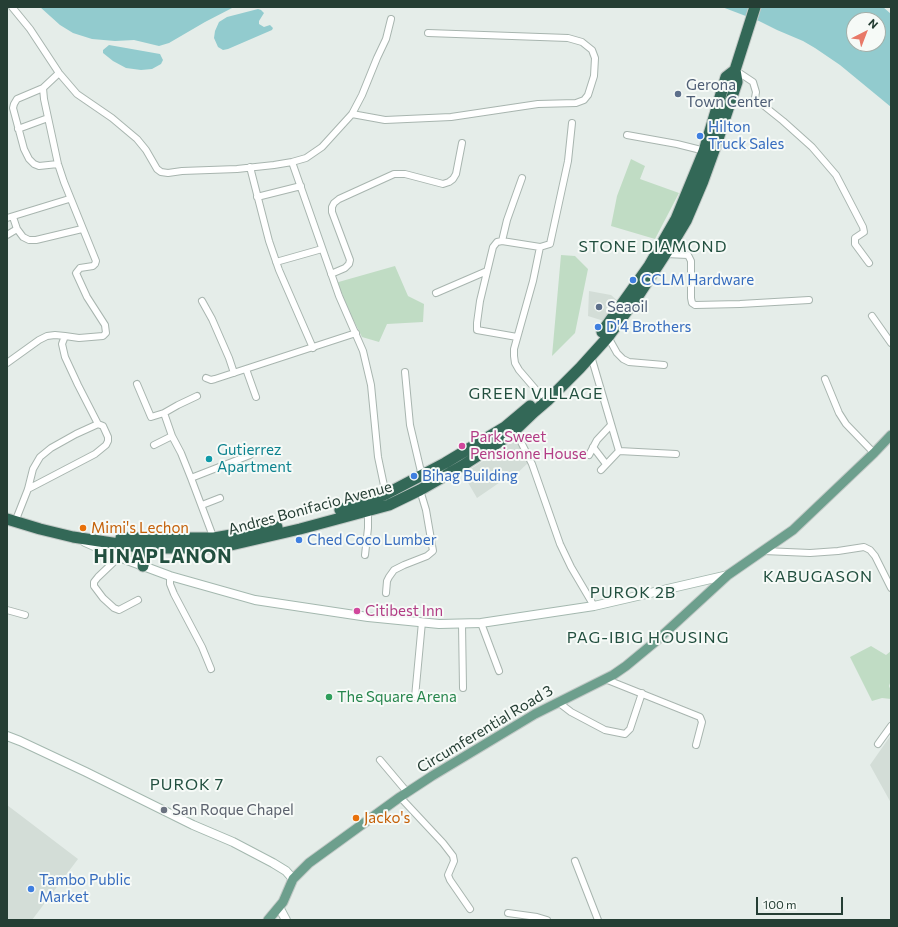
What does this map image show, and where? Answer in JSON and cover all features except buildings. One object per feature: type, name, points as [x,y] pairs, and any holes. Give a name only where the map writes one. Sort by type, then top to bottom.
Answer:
[{"type":"highway","name":"Andres Bonifacio Avenue","points":[[72,536],[146,538],[216,543],[252,532],[291,524],[387,499],[423,488],[462,466],[514,430],[534,412],[595,343],[649,266],[676,219],[721,129],[737,82],[735,70],[755,7]]},
{"type":"highway","name":"Andres Bonifacio Avenue","points":[[11,520],[72,536],[145,548],[216,543],[300,529],[368,510],[505,427],[546,397],[591,356],[623,317],[666,254],[686,221],[703,181],[726,77],[735,70]]},
{"type":"highway","points":[[143,566],[145,548]]},
{"type":"main road","name":"Circumferential Road 3","points":[[268,920],[279,907],[293,879],[309,863],[403,794],[506,731],[558,702],[605,679],[640,655],[728,575],[787,535],[807,518],[891,435]]},
{"type":"street","points":[[12,7],[30,29],[60,73],[77,94],[112,118],[137,139],[157,168],[161,172],[168,173],[250,168],[292,162],[306,158],[322,147],[352,114],[362,95],[386,39],[391,19]]},
{"type":"street","points":[[352,114],[385,120],[450,117],[538,104],[576,103],[584,100],[588,94],[594,76],[595,58],[592,50],[582,42],[568,38],[428,33]]},
{"type":"street","points":[[735,70],[754,82],[756,92],[755,98],[812,147],[836,175],[863,227],[864,232],[855,238],[855,244],[869,264]]},
{"type":"street","points":[[58,164],[39,166],[34,164],[24,149],[13,108],[17,99],[43,88],[60,73]]},
{"type":"street","points":[[8,361],[47,336],[54,335],[79,338],[103,336],[106,332],[105,325],[86,297],[76,273],[80,268],[93,266],[96,261],[69,198],[58,164],[43,88]]},
{"type":"street","points":[[18,129],[48,118]]},
{"type":"street","points":[[517,337],[477,330],[478,314],[493,247],[497,242],[502,241],[540,247],[550,244],[568,161],[572,123]]},
{"type":"street","points":[[627,134],[677,144],[708,153]]},
{"type":"street","points":[[331,274],[344,268],[350,260],[332,212],[334,203],[339,198],[394,174],[405,174],[443,184],[449,182],[456,174],[462,143]]},
{"type":"street","points":[[292,162],[339,296],[363,351],[371,385],[378,457],[387,499]]},
{"type":"street","points":[[250,168],[278,270],[313,348]]},
{"type":"street","points":[[502,241],[507,220],[522,178]]},
{"type":"street","points":[[257,197],[301,186]]},
{"type":"street","points":[[69,198],[10,217],[23,237],[29,240],[36,240],[82,229]]},
{"type":"street","points":[[7,235],[17,229]]},
{"type":"street","points":[[540,247],[533,281],[514,349],[515,363],[537,391],[546,397]]},
{"type":"street","points":[[276,262],[322,249]]},
{"type":"street","points":[[666,254],[688,255],[691,261],[691,298],[692,303],[695,305],[809,300]]},
{"type":"street","points":[[436,293],[487,271]]},
{"type":"street","points":[[202,301],[212,319],[234,373]]},
{"type":"street","points":[[872,316],[891,343]]},
{"type":"street","points":[[206,378],[211,380],[356,333]]},
{"type":"street","points":[[28,489],[95,454],[106,445],[108,441],[108,437],[103,426],[98,424],[63,352],[62,344],[65,336]]},
{"type":"street","points":[[608,337],[617,353],[628,362],[664,365]]},
{"type":"street","points":[[591,356],[619,451]]},
{"type":"street","points":[[246,369],[256,398]]},
{"type":"street","points":[[386,593],[387,581],[394,570],[427,556],[433,551],[422,476],[410,425],[405,372]]},
{"type":"street","points":[[825,379],[839,413],[846,424],[874,453]]},
{"type":"street","points":[[137,384],[151,417],[164,413],[197,396]]},
{"type":"street","points":[[164,413],[216,543]]},
{"type":"street","points":[[11,520],[28,489],[32,469],[44,453],[76,434],[98,424]]},
{"type":"street","points":[[589,455],[600,436],[611,425]]},
{"type":"street","points":[[514,430],[532,464],[560,544],[571,567],[594,606]]},
{"type":"street","points":[[154,445],[172,436]]},
{"type":"street","points":[[593,447],[606,464]]},
{"type":"street","points":[[601,470],[619,451],[676,454]]},
{"type":"street","points":[[191,478],[250,455]]},
{"type":"street","points":[[202,505],[220,498]]},
{"type":"street","points":[[365,555],[368,510]]},
{"type":"street","points":[[72,536],[120,557],[170,576],[254,600],[361,616],[422,622],[462,624],[481,623],[594,606],[728,575]]},
{"type":"street","points":[[764,551],[810,553],[864,547],[870,550],[875,556],[891,588]]},
{"type":"street","points":[[120,557],[98,577],[94,582],[94,586],[103,598],[114,608],[119,610],[138,600]]},
{"type":"street","points":[[170,576],[170,584],[174,594],[202,646],[211,669]]},
{"type":"street","points":[[7,610],[25,615]]},
{"type":"street","points":[[415,697],[418,679],[422,622]]},
{"type":"street","points":[[481,623],[499,671]]},
{"type":"street","points":[[462,624],[463,688]]},
{"type":"street","points":[[605,679],[700,717],[702,722],[696,746]]},
{"type":"street","points":[[558,702],[571,712],[605,730],[625,734],[630,729],[642,693]]},
{"type":"street","points":[[878,744],[891,726]]},
{"type":"street","points":[[7,736],[72,765],[193,825],[233,842],[273,863],[293,879]]},
{"type":"street","points":[[380,760],[403,794],[453,856],[454,861],[448,875],[470,909]]},
{"type":"street","points":[[575,860],[598,920]]},
{"type":"street","points":[[279,907],[286,920]]},
{"type":"street","points":[[508,913],[547,920]]},
{"type":"shaded area","points":[[589,291],[611,295],[620,303],[604,321],[588,316]]},
{"type":"shaded area","points":[[517,439],[529,462],[511,479],[509,476],[477,498],[463,474]]},
{"type":"shaded area","points":[[891,735],[891,803],[870,765]]},
{"type":"shaded area","name":"Tambo Public Market","points":[[7,805],[78,859],[32,920],[7,920]]},
{"type":"green space","points":[[631,159],[645,166],[640,179],[679,193],[655,239],[611,226],[617,196]]},
{"type":"green space","points":[[561,255],[575,256],[588,269],[575,333],[552,356]]},
{"type":"green space","points":[[395,266],[408,296],[424,304],[423,322],[387,324],[379,342],[362,337],[335,283]]},
{"type":"green space","points":[[109,549],[144,552],[142,562]]},
{"type":"green space","points":[[871,646],[886,655],[891,651],[891,680],[889,686],[891,691],[891,699],[882,698],[872,701],[850,657]]},
{"type":"water","points":[[40,7],[234,7],[169,43],[159,46],[134,40],[115,41],[92,39],[73,33],[60,25]]},
{"type":"water","points":[[722,7],[883,7],[891,14],[891,107],[840,65],[815,48],[759,21]]},
{"type":"water","points":[[258,9],[264,13],[259,21],[259,24],[264,27],[270,25],[273,28],[272,30],[228,49],[223,50],[218,47],[214,38],[219,22],[227,17]]},
{"type":"water","points":[[109,45],[160,54],[163,60],[161,64],[152,69],[141,70],[126,68],[113,61],[103,53],[103,50]]},
{"type":"place","name":"Gerona Town Center","points":[[678,94]]},
{"type":"place","name":"Hilton Truck Sales","points":[[700,136]]},
{"type":"place","name":"CCLM Hardware","points":[[633,280]]},
{"type":"place","name":"Seaoil","points":[[599,307]]},
{"type":"place","name":"D'4 Brothers","points":[[598,327]]},
{"type":"place","name":"Park Sweet Pensionne House","points":[[462,446]]},
{"type":"place","name":"Gutierrez Apartment","points":[[209,459]]},
{"type":"place","name":"Bihag Building","points":[[414,476]]},
{"type":"place","name":"Mimi's Lechon","points":[[83,528]]},
{"type":"place","name":"Ched Coco Lumber","points":[[299,540]]},
{"type":"place","name":"Citibest Inn","points":[[357,611]]},
{"type":"place","name":"The Square Arena","points":[[329,697]]},
{"type":"place","name":"San Roque Chapel","points":[[164,810]]},
{"type":"place","name":"Jacko's","points":[[356,818]]},
{"type":"place","name":"Tambo Public Market","points":[[31,889]]},
{"type":"district","name":"STONE DIAMOND","points":[[653,247]]},
{"type":"district","name":"GREEN VILLAGE","points":[[536,394]]},
{"type":"district","name":"HINAPLANON","points":[[163,557]]},
{"type":"district","name":"KABUGASON","points":[[818,577]]},
{"type":"district","name":"PUROK 2B","points":[[633,593]]},
{"type":"district","name":"PAG-IBIG HOUSING","points":[[648,638]]},
{"type":"district","name":"PUROK 7","points":[[187,785]]}]
